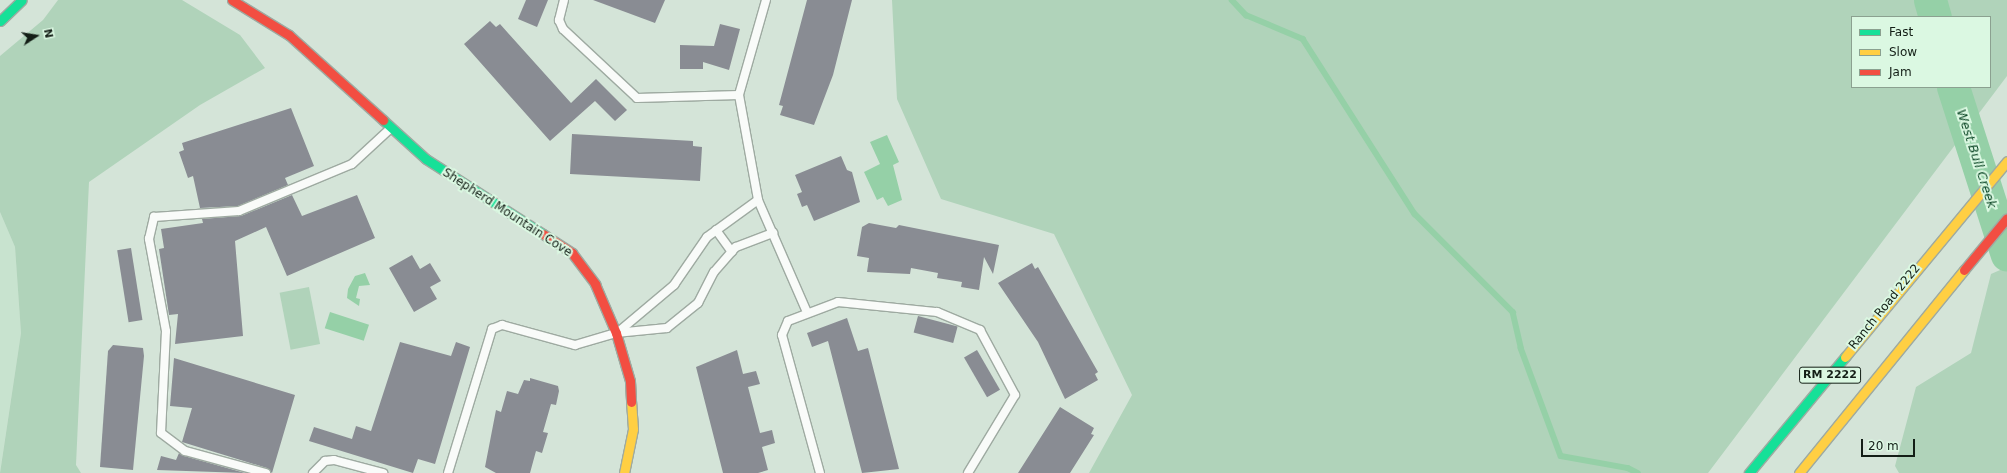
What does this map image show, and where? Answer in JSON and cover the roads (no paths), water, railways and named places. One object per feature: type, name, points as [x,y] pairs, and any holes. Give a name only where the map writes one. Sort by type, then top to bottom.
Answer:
[{"type":"main road","points":[[0,21],[22,0]]},
{"type":"main road","name":"Shepherd Mountain Cove","points":[[232,0],[289,35],[426,159],[572,253],[595,284],[616,333],[630,381],[632,429],[624,473]]},
{"type":"main road","name":"Ranch Road 2222","points":[[1749,473],[1910,276],[2007,161]]},
{"type":"main road","name":"RM 2222","points":[[1799,473],[1932,308],[2007,218]]},
{"type":"lane","points":[[564,0],[559,20],[563,29],[637,98],[739,95]]},
{"type":"lane","points":[[766,0],[739,95],[758,200],[806,312]]},
{"type":"lane","points":[[266,473],[185,451],[161,433],[166,331],[149,239],[154,217],[239,211],[352,164],[392,128]]},
{"type":"lane","points":[[616,333],[674,285],[707,237],[758,200]]},
{"type":"lane","points":[[716,230],[732,252]]},
{"type":"lane","points":[[448,473],[492,329],[502,325],[575,345],[616,333],[667,328],[698,303],[714,272],[732,252],[773,233]]},
{"type":"lane","points":[[820,473],[782,336],[788,321],[806,312],[838,302],[885,304],[937,312],[980,330],[1015,395],[968,473]]},
{"type":"lane","points":[[313,473],[325,461],[334,460],[383,473]]},
{"type":"waterway","points":[[1232,0],[1246,15],[1303,39],[1415,214],[1513,312],[1521,348],[1561,456],[1628,468],[1638,473]]},
{"type":"waterway","name":"West Bull Creek","points":[[1930,0],[1935,16]]},
{"type":"waterway","name":"West Bull Creek","points":[[1953,88],[2007,255]]}]
